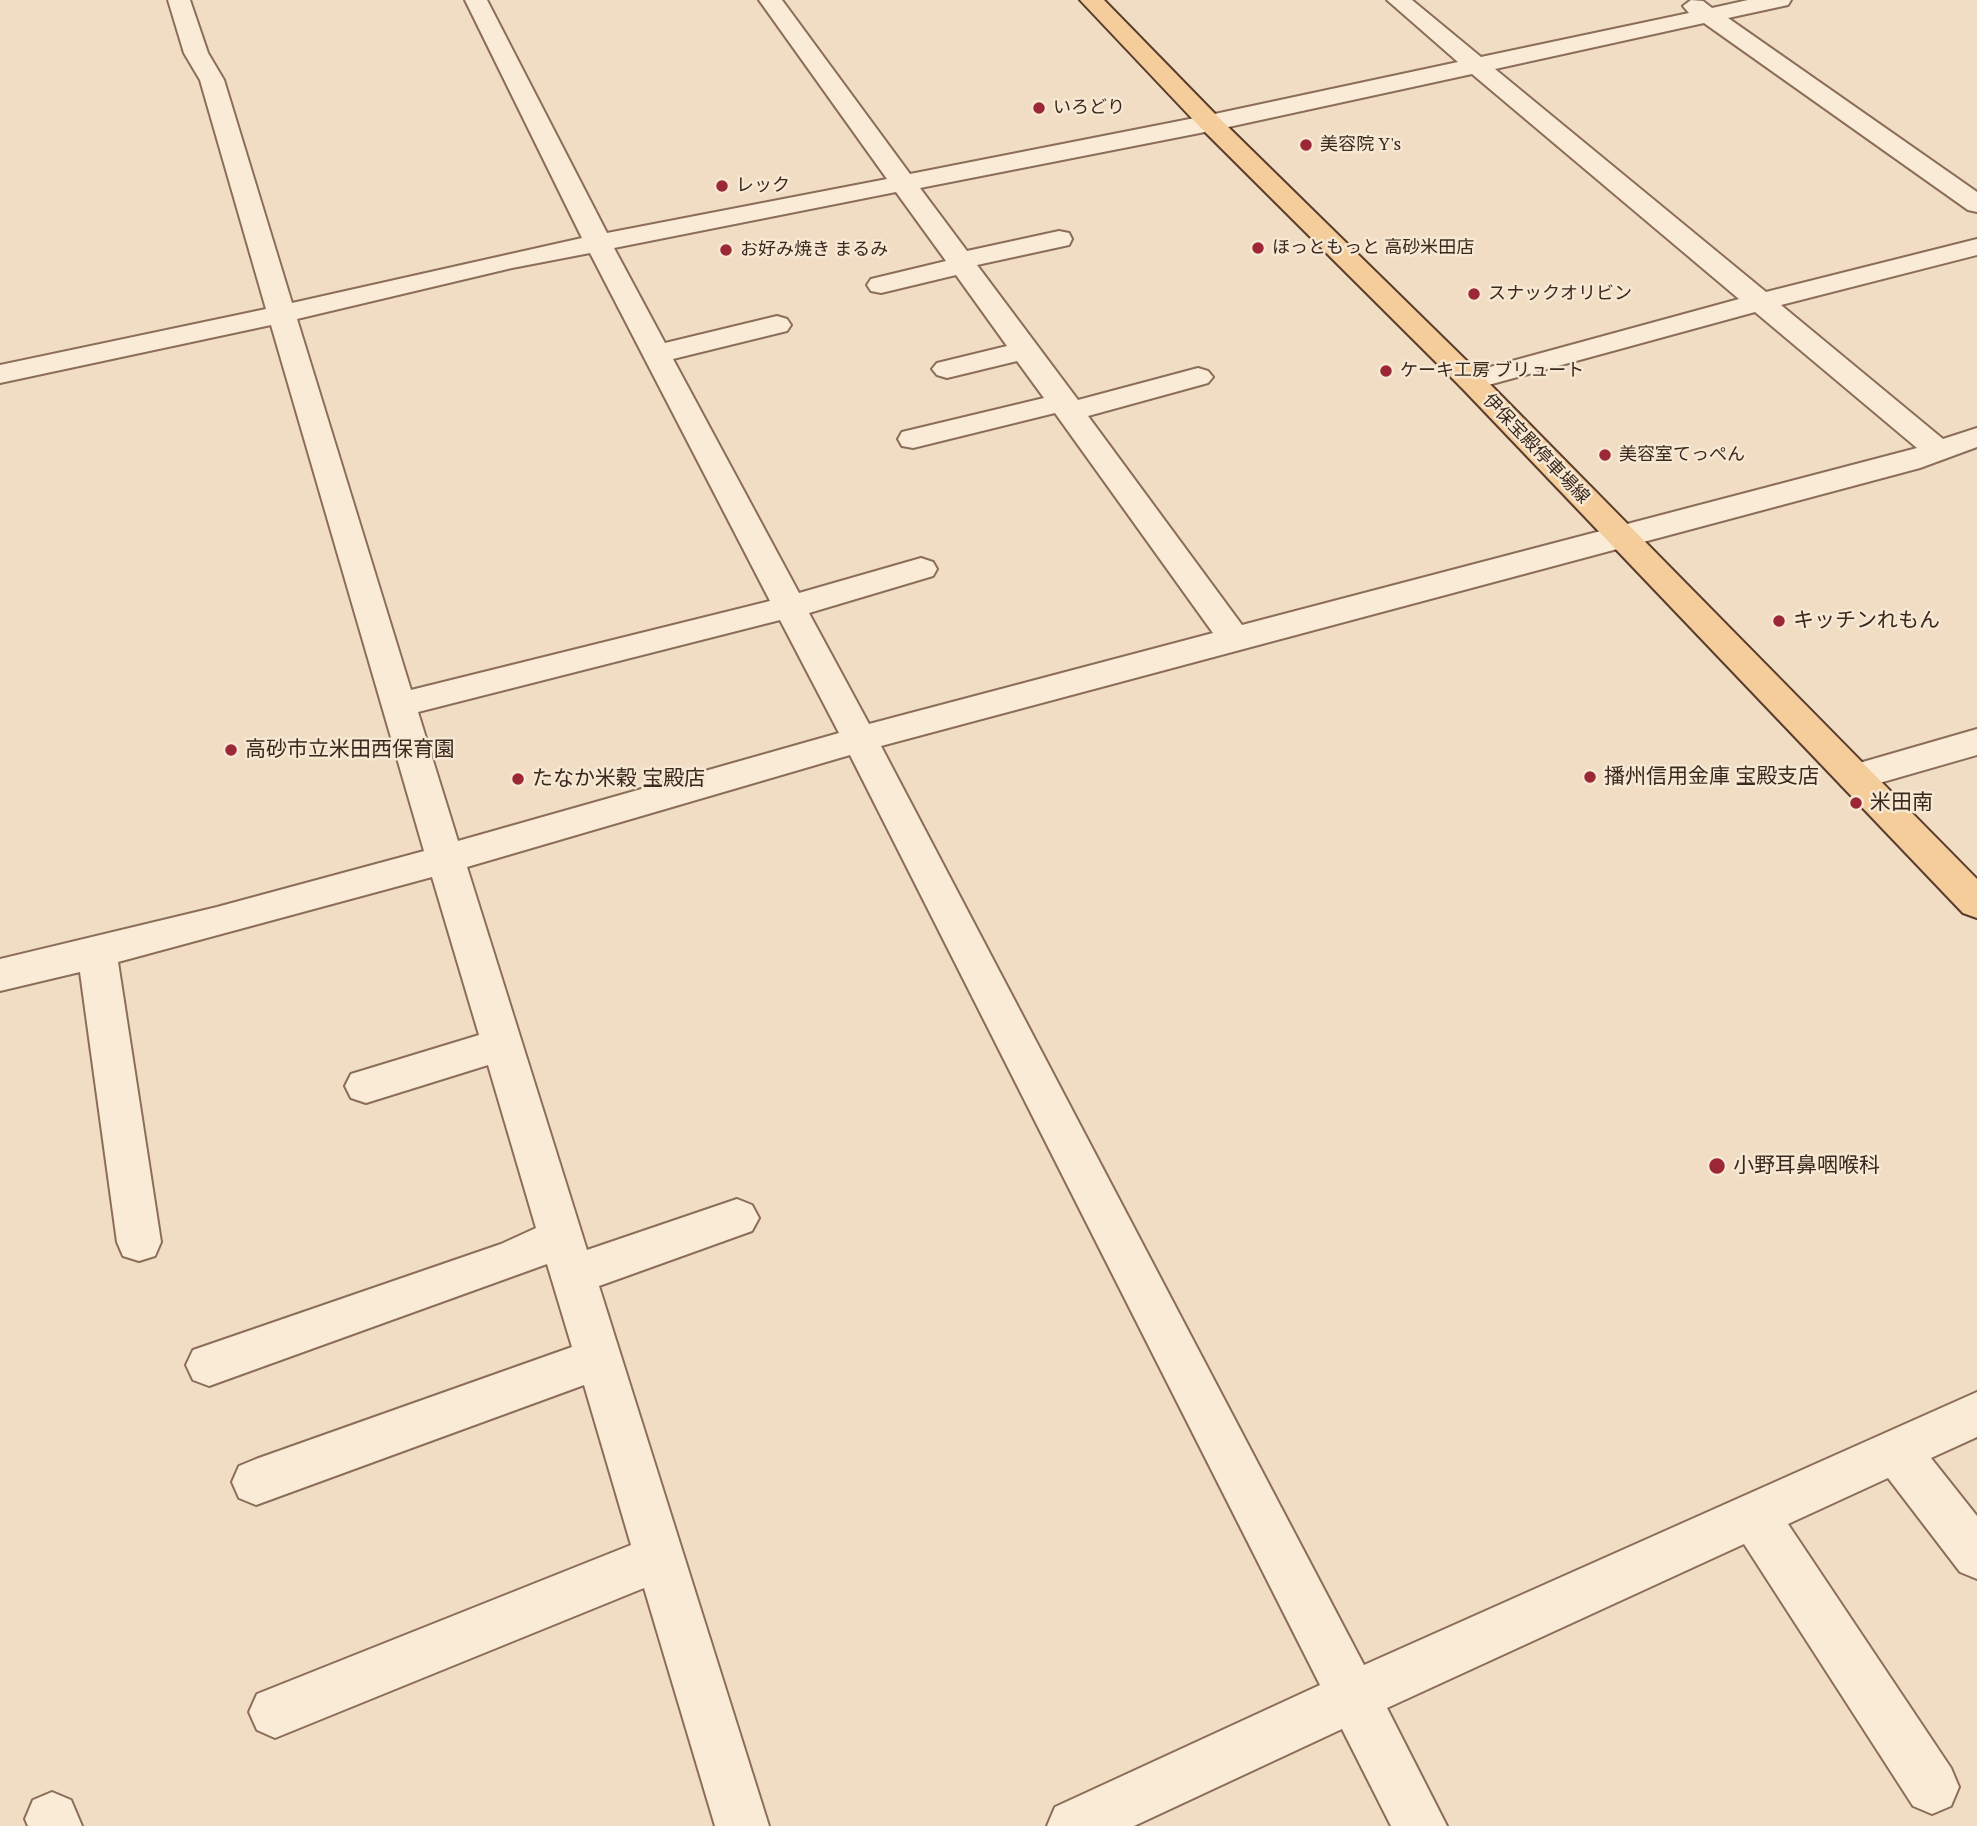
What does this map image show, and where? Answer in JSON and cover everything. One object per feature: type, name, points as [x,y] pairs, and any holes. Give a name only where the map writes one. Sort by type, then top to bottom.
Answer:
[{"type":"main road","name":"伊保宝殿停車場線","points":[[1091,0],[1210,123],[1471,381],[1618,536],[1977,903]]},
{"type":"street","points":[[178,0],[196,53],[212,80],[398,705],[742,1826]]},
{"type":"street","points":[[476,0],[598,243],[860,740],[1420,1826]]},
{"type":"street","points":[[770,0],[1234,638]]},
{"type":"street","points":[[1398,0],[1937,449]]},
{"type":"street","points":[[1686,0],[1977,204]]},
{"type":"street","points":[[0,373],[282,314],[598,243],[1210,123],[1780,0]]},
{"type":"street","points":[[881,285],[1059,239]]},
{"type":"street","points":[[1471,381],[1759,302],[1977,247]]},
{"type":"street","points":[[657,354],[777,325]]},
{"type":"street","points":[[947,369],[1026,350]]},
{"type":"street","points":[[912,439],[1198,377]]},
{"type":"street","points":[[0,975],[97,954],[1234,638],[1909,461],[1977,437]]},
{"type":"street","points":[[398,705],[790,607],[921,569]]},
{"type":"street","points":[[1854,778],[1977,742]]},
{"type":"street","points":[[97,954],[139,1242]]},
{"type":"street","points":[[366,1086],[502,1044]]},
{"type":"street","points":[[208,1365],[514,1259],[566,1256],[737,1218]]},
{"type":"street","points":[[256,1482],[598,1359]]},
{"type":"street","points":[[1074,1826],[1977,1414]]},
{"type":"street","points":[[1896,1451],[1977,1555]]},
{"type":"street","points":[[1753,1515],[1932,1787]]},
{"type":"street","points":[[275,1712],[659,1558]]},
{"type":"place","name":"いろどり","points":[[1039,108]]},
{"type":"place","name":"美容院 Y's","points":[[1306,145]]},
{"type":"place","name":"レック","points":[[722,186]]},
{"type":"place","name":"ほっともっと 高砂米田店","points":[[1258,248]]},
{"type":"place","name":"お好み焼き まるみ","points":[[726,250]]},
{"type":"place","name":"スナックオリビン","points":[[1474,294]]},
{"type":"place","name":"ケーキ工房 ブリュート","points":[[1386,371]]},
{"type":"place","name":"美容室てっぺん","points":[[1605,455]]},
{"type":"place","name":"キッチンれもん","points":[[1779,621]]},
{"type":"place","name":"高砂市立米田西保育園","points":[[231,750]]},
{"type":"place","name":"播州信用金庫 宝殿支店","points":[[1590,777]]},
{"type":"place","name":"たなか米穀 宝殿店","points":[[518,779]]},
{"type":"place","name":"米田南","points":[[1856,803]]},
{"type":"place","name":"小野耳鼻咽喉科","points":[[1717,1166]]}]
